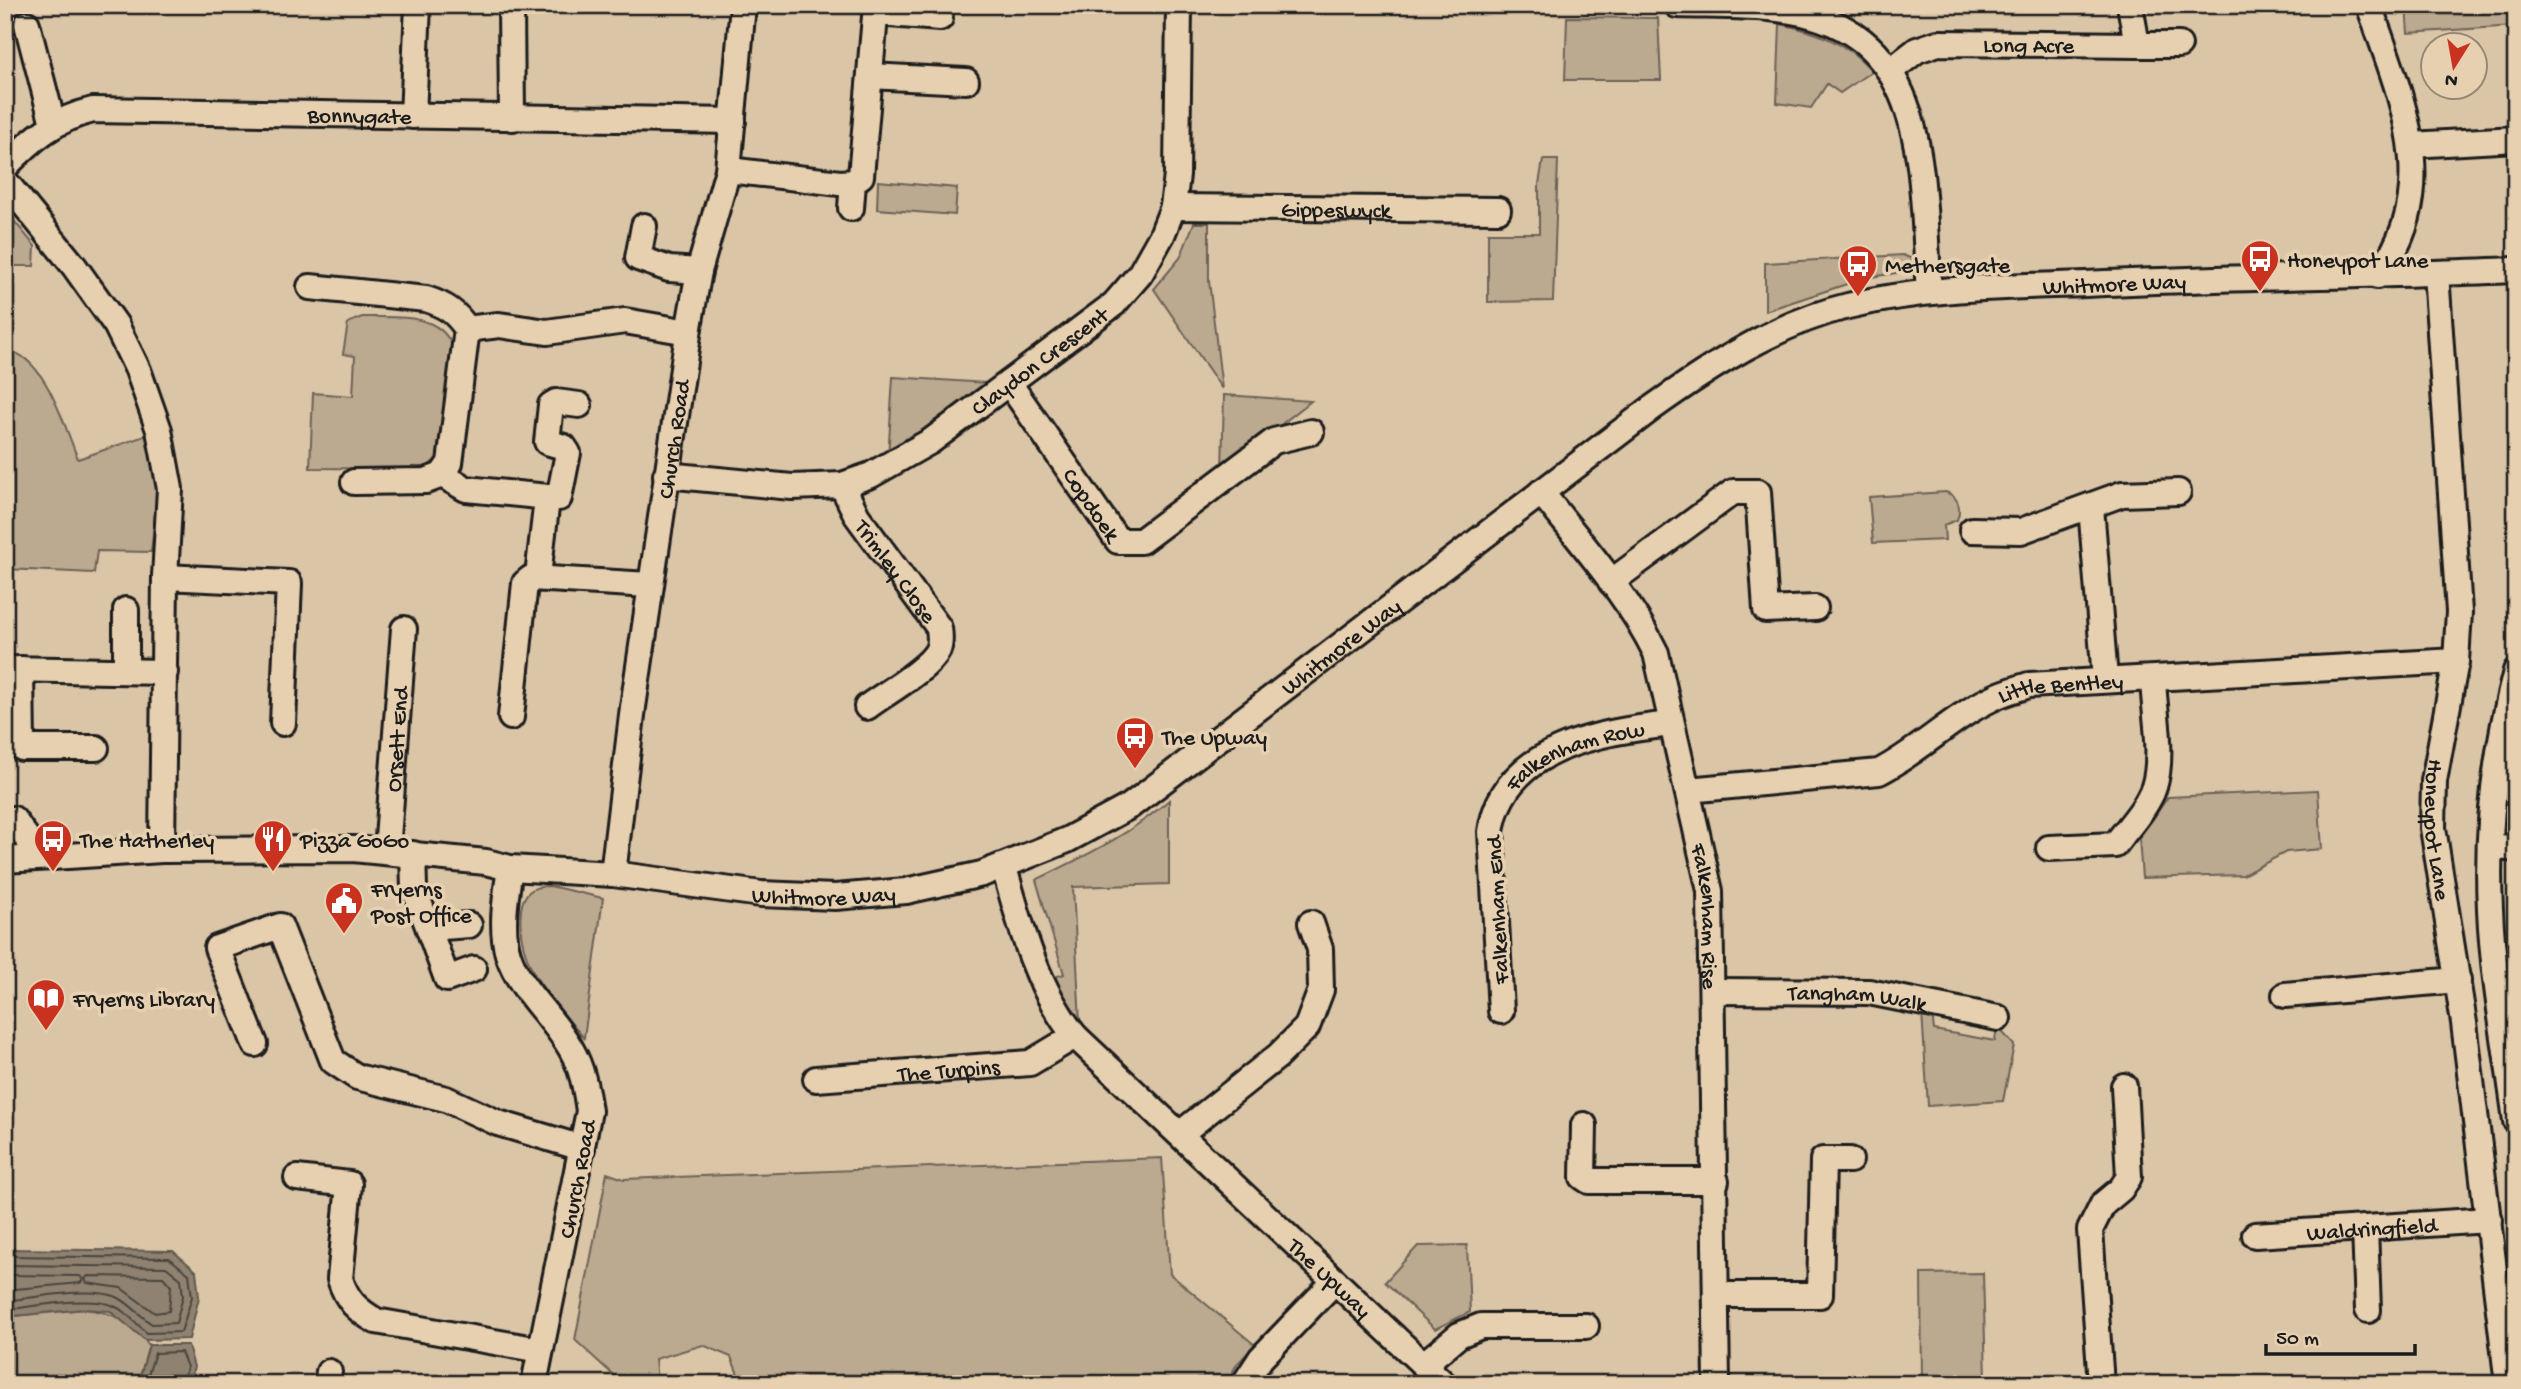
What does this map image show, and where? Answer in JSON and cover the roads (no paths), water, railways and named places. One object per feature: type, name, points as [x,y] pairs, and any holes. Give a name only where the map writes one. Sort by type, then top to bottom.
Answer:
[{"type":"street","points":[[413,116],[418,5]]},
{"type":"street","points":[[511,5],[512,118]]},
{"type":"street","name":"Church Road","points":[[613,874],[650,585],[688,332],[699,271],[728,170],[743,5]]},
{"type":"street","name":"Claydon Crescent","points":[[666,475],[750,485],[842,485],[901,461],[1114,304],[1140,274],[1163,235],[1173,207],[1177,175],[1179,5]]},
{"type":"street","points":[[1677,5],[1780,9],[1828,22],[1860,40],[1890,71],[1904,95],[1917,134],[1929,292]]},
{"type":"street","points":[[2130,5],[2137,45]]},
{"type":"street","points":[[2369,5],[2411,145],[2412,207],[2395,253],[2377,276]]},
{"type":"street","points":[[728,170],[843,182],[863,170],[876,9],[940,18]]},
{"type":"street","points":[[27,24],[53,124]]},
{"type":"street","name":"Long Acre","points":[[1890,71],[1917,50],[1938,43],[2179,45]]},
{"type":"street","points":[[870,76],[966,81]]},
{"type":"street","name":"Bonnygate","points":[[5,167],[38,134],[53,124],[93,110],[733,121]]},
{"type":"street","points":[[2411,145],[2516,139]]},
{"type":"street","points":[[5,181],[116,325],[138,370],[159,430],[170,489],[165,577],[162,850]]},
{"type":"street","points":[[843,182],[851,208]]},
{"type":"street","name":"Gippeswyck","points":[[1173,207],[1498,210]]},
{"type":"street","points":[[644,226],[638,258],[669,269],[699,271]]},
{"type":"street","name":"Whitmore Way","points":[[5,860],[162,850],[292,848],[387,851],[510,868],[613,874],[761,894],[835,897],[928,887],[1004,867],[1067,840],[1130,806],[1701,373],[1770,336],[1849,306],[1929,292],[2238,277],[2377,276],[2516,270]]},
{"type":"street","name":"Honeypot Lane","points":[[2436,273],[2459,612],[2456,661],[2437,760],[2434,828],[2458,980],[2508,1384]]},
{"type":"street","points":[[310,287],[426,299],[444,304],[458,316],[467,329],[450,463],[442,475],[426,481],[354,482]]},
{"type":"street","points":[[467,329],[499,325],[547,332],[632,321],[688,332]]},
{"type":"street","name":"Copdoek","points":[[1009,383],[1118,541],[1141,541],[1274,441],[1311,432]]},
{"type":"street","points":[[442,475],[466,489],[555,500],[562,495],[568,453],[564,447],[547,442],[551,405],[556,402],[579,405]]},
{"type":"street","name":"Trimley Close","points":[[842,485],[857,516],[939,628],[938,650],[929,661],[867,707]]},
{"type":"street","name":"Falkenham Rise","points":[[1541,492],[1611,582],[1644,630],[1656,653],[1710,891],[1714,990],[1717,1384]]},
{"type":"street","points":[[1611,582],[1732,492],[1758,492],[1766,610],[1815,608]]},
{"type":"street","points":[[1972,530],[2021,531],[2122,494],[2178,492]]},
{"type":"street","points":[[538,576],[547,499]]},
{"type":"street","points":[[2091,507],[2105,679]]},
{"type":"street","points":[[1118,541],[1137,564]]},
{"type":"street","points":[[511,717],[525,583],[538,576],[650,585]]},
{"type":"street","points":[[165,577],[289,583],[283,723]]},
{"type":"street","points":[[126,610],[126,671]]},
{"type":"street","name":"Orsett End","points":[[387,851],[404,629]]},
{"type":"street","name":"Little Bentley","points":[[1688,790],[1879,772],[1905,759],[1968,712],[1994,697],[2029,685],[2456,661]]},
{"type":"street","points":[[96,748],[22,747],[13,669],[165,672]]},
{"type":"street","points":[[2516,671],[2504,716],[2491,846],[2493,944],[2512,1062],[2516,1121]]},
{"type":"street","points":[[2049,848],[2115,845],[2145,805],[2154,788],[2158,768],[2152,679]]},
{"type":"street","name":"Falkenham Row","points":[[1494,809],[1508,786],[1529,766],[1559,749],[1620,730],[1671,723]]},
{"type":"street","name":"Falkenham End","points":[[1494,809],[1491,832],[1501,1011]]},
{"type":"street","points":[[5,820],[13,819],[30,842],[33,857]]},
{"type":"street","points":[[2491,846],[2516,849]]},
{"type":"street","points":[[413,854],[414,888],[447,979],[474,969]]},
{"type":"street","name":"The Upway","points":[[1004,867],[1045,989],[1058,1015],[1075,1036],[1444,1384]]},
{"type":"street","name":"Church Road","points":[[510,868],[505,915],[508,953],[531,997],[570,1046],[579,1066],[589,1111],[534,1384]]},
{"type":"street","points":[[1180,1134],[1287,1049],[1307,1027],[1321,990],[1320,949],[1311,923]]},
{"type":"street","points":[[429,928],[469,925]]},
{"type":"street","points":[[255,1044],[217,948],[280,926],[328,1050],[343,1070],[357,1077],[446,1099],[498,1124],[582,1148]]},
{"type":"street","points":[[2285,995],[2458,980]]},
{"type":"street","name":"Tangham Walk","points":[[1714,990],[1869,992],[1998,1018]]},
{"type":"street","name":"The Turpins","points":[[816,1079],[1030,1063],[1075,1036]]},
{"type":"street","points":[[2101,1384],[2090,1230],[2104,1204],[2121,1189],[2129,1177],[2124,1086]]},
{"type":"street","points":[[1584,1125],[1583,1177],[1588,1181],[1716,1181]]},
{"type":"street","points":[[1716,1295],[1820,1295],[1823,1160],[1850,1160]]},
{"type":"street","points":[[297,1178],[349,1184],[341,1279],[345,1294],[356,1310],[376,1321],[540,1350]]},
{"type":"street","name":"Waldringfield","points":[[2255,1235],[2489,1220]]},
{"type":"street","points":[[2365,1228],[2368,1310]]},
{"type":"street","points":[[1244,1384],[1261,1358],[1335,1281]]},
{"type":"street","points":[[1424,1364],[1459,1335],[1481,1326],[1586,1326]]},
{"type":"water","points":[[5,1249],[173,1251],[196,1271],[199,1297],[189,1339],[145,1340],[110,1311],[84,1309],[5,1317]]},
{"type":"water","points":[[149,1345],[188,1345],[194,1367],[189,1384],[138,1384]]},
{"type":"place","name":"Honeypot Lane","points":[[2260,293]]},
{"type":"place","name":"Methersgate","points":[[1858,298]]},
{"type":"place","name":"The Upway","points":[[1135,770]]},
{"type":"place","name":"The Hatherley","points":[[53,873]]},
{"type":"place","name":"Pizza GoGo","points":[[273,873]]},
{"type":"place","name":"Fryerns Post Office","points":[[344,935]]},
{"type":"place","name":"Fryerns Library","points":[[46,1032]]}]
